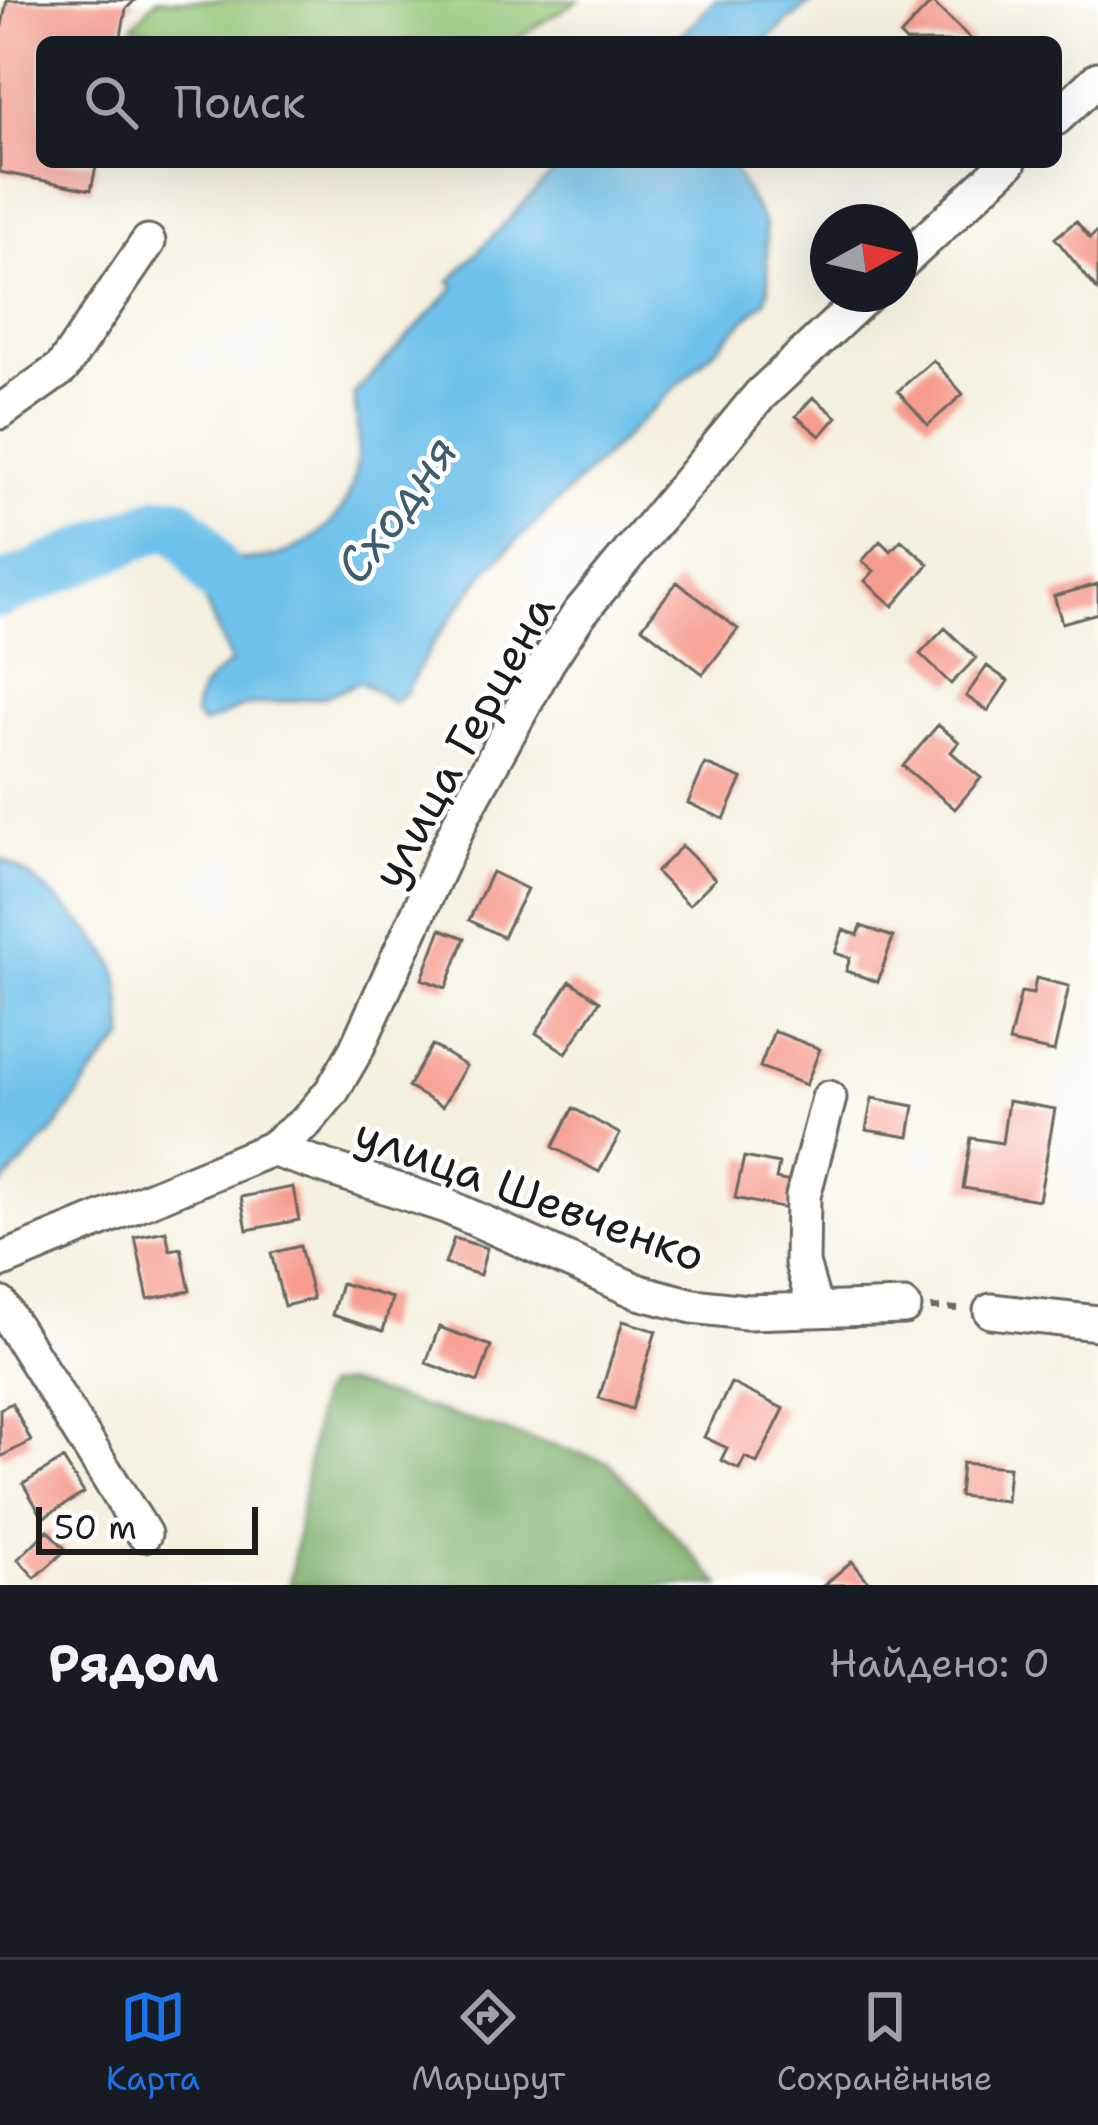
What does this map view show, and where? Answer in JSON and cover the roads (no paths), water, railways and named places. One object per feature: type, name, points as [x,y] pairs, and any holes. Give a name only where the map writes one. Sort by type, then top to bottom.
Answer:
[{"type":"street","points":[[1062,112],[1098,79]]},
{"type":"street","points":[[918,247],[1003,168]]},
{"type":"street","points":[[0,412],[62,368],[148,242]]},
{"type":"street","name":"улица Герцена","points":[[0,1261],[271,1149],[306,1122],[332,1091],[356,1050],[464,813],[579,614],[760,394],[849,312]]},
{"type":"street","points":[[814,1309],[802,1263],[803,1196],[829,1098]]},
{"type":"street","name":"улица Шевченко","points":[[271,1149],[446,1206],[639,1292],[693,1306],[746,1312],[904,1307]]},
{"type":"street","points":[[0,1304],[144,1534]]},
{"type":"street","points":[[991,1311],[1098,1323]]},
{"type":"water","points":[[715,0],[814,0],[771,36],[681,36]]},
{"type":"water","points":[[557,168],[733,168],[765,226],[769,288],[765,301],[486,571],[437,637],[404,694],[393,702],[360,682],[324,697],[245,706],[203,725],[195,716],[198,699],[231,662],[181,546],[199,535],[227,556],[271,557],[302,545],[330,524],[348,497],[355,473],[354,394],[455,287],[450,281]]},
{"type":"water","points":[[0,859],[29,876],[100,943],[117,971],[125,1038],[55,1129],[0,1187]]},
{"type":"waterway","name":"Сходня","points":[[0,591],[160,523],[175,523],[193,539],[219,579],[241,589]]}]
